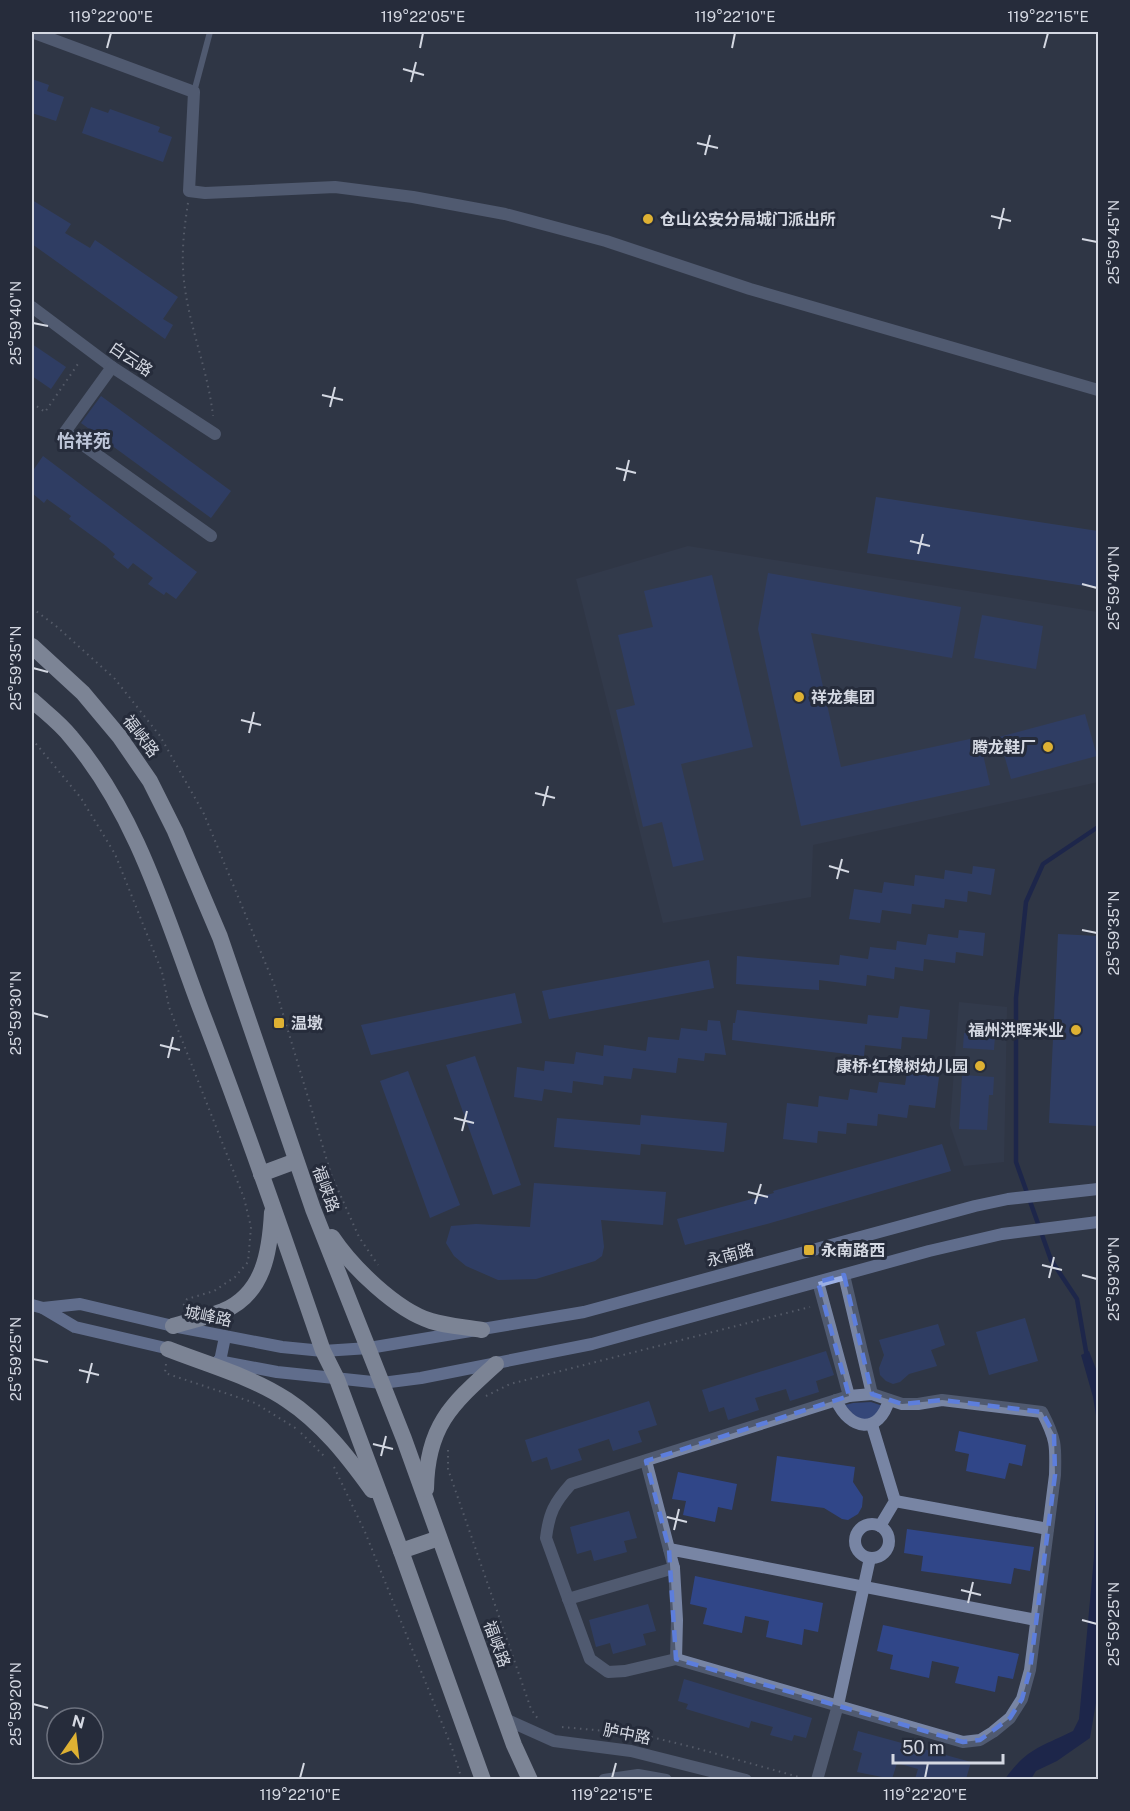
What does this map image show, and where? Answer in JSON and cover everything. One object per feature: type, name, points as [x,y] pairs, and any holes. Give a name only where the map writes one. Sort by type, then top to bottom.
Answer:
[{"type":"highway","name":"福峡路","points":[[32,646],[83,693],[135,758],[164,806],[228,958],[313,1209],[404,1439],[514,1745],[530,1779]]},
{"type":"highway","points":[[32,700],[71,737],[116,801],[151,878],[226,1075],[323,1351],[336,1379],[401,1551],[483,1779]]},
{"type":"highway","points":[[261,1174],[296,1161]]},
{"type":"highway","points":[[173,1326],[224,1311],[243,1299],[255,1285],[266,1264],[271,1234],[272,1205]]},
{"type":"highway","points":[[313,1209],[341,1250],[365,1276],[405,1308],[431,1321],[482,1330]]},
{"type":"highway","points":[[168,1349],[249,1381],[287,1400],[325,1432],[355,1467],[385,1509]]},
{"type":"highway","points":[[426,1502],[426,1468],[441,1421],[461,1396],[496,1364]]},
{"type":"highway","points":[[401,1551],[439,1538]]},
{"type":"main road","name":"永南路","points":[[369,1348],[584,1312],[921,1220],[1008,1199],[1098,1189]]},
{"type":"main road","name":"城峰路","points":[[37,1307],[75,1327],[220,1361],[277,1372],[382,1383],[422,1378],[592,1344],[929,1251],[1024,1230],[1098,1221]]},
{"type":"main road","name":"城峰路","points":[[37,1307],[80,1304],[173,1326],[282,1347],[323,1351],[369,1348]]},
{"type":"main road","points":[[220,1361],[225,1337]]},
{"type":"street","points":[[32,32],[194,92],[189,191],[205,193],[335,187],[413,197],[506,214],[606,241],[750,289],[1098,390]]},
{"type":"street","name":"白云路","points":[[32,307],[112,367],[214,434]]},
{"type":"street","points":[[112,367],[65,432],[211,536]]},
{"type":"street","points":[[844,1275],[872,1394]]},
{"type":"street","points":[[818,1281],[849,1396]]},
{"type":"street","points":[[872,1394],[902,1404],[942,1400],[1042,1412],[1054,1434],[1055,1475],[1030,1671],[1022,1699],[1010,1718],[980,1740],[963,1742],[676,1659],[625,1671],[608,1672],[590,1659],[546,1538],[549,1518],[556,1500],[571,1484],[849,1396],[872,1394]]},
{"type":"street","points":[[836,1400],[841,1411],[853,1422],[872,1425],[884,1415],[889,1400]]},
{"type":"street","points":[[872,1425],[895,1501],[880,1526]]},
{"type":"street","points":[[646,1461],[674,1568],[677,1620],[676,1659]]},
{"type":"street","points":[[895,1501],[1048,1529]]},
{"type":"street","points":[[869,1524],[880,1526],[888,1535],[888,1546],[881,1556],[870,1558],[860,1554],[856,1549],[855,1539],[856,1533],[869,1524]]},
{"type":"street","points":[[669,1549],[1036,1620]]},
{"type":"street","points":[[817,1779],[838,1705],[870,1558]]},
{"type":"street","points":[[568,1599],[674,1568]]},
{"type":"street","name":"胪中路","points":[[505,1719],[554,1741],[631,1751],[746,1779]]},
{"type":"street","points":[[604,1779],[638,1775],[666,1779]]},
{"type":"lane","points":[[194,92],[210,32]]},
{"type":"path","points":[[189,191],[182,243],[184,282],[204,366],[214,434]]},
{"type":"path","points":[[32,403],[45,412],[88,349]]},
{"type":"path","points":[[32,608],[56,626],[115,679],[160,736],[204,814],[273,984],[331,1174],[359,1237],[378,1265]]},
{"type":"path","points":[[32,739],[81,798],[115,854],[162,972],[169,1007],[244,1198],[251,1227],[248,1262],[236,1277],[214,1291],[187,1299],[173,1326]]},
{"type":"path","points":[[481,1398],[510,1384],[824,1303]]},
{"type":"path","points":[[168,1349],[165,1373],[255,1403],[298,1429],[326,1458]]},
{"type":"path","points":[[448,1448],[448,1469],[531,1709],[541,1723]]},
{"type":"path","points":[[333,1465],[364,1532],[452,1748],[462,1779]]},
{"type":"path","points":[[556,1727],[639,1734],[808,1779]]},
{"type":"highlighted area","points":[[844,1275],[872,1394],[902,1404],[942,1400],[1042,1412],[1054,1434],[1055,1475],[1030,1670],[1022,1699],[1010,1718],[980,1740],[963,1742],[676,1659],[669,1549],[646,1461],[849,1396],[818,1282]]},
{"type":"shaded area","points":[[688,546],[1098,612],[1098,782],[813,845],[811,897],[663,923],[576,579]]},
{"type":"shaded area","name":"康桥·红橡树幼儿园","points":[[959,1002],[1007,1007],[1004,1162],[964,1166],[950,1125]]},
{"type":"shaded area","points":[[1089,1351],[1098,1374],[1098,1691],[1090,1738],[1057,1761],[1036,1771],[1031,1779],[1005,1779],[1028,1754],[1073,1731],[1079,1719],[1094,1557],[1097,1422],[1093,1397],[1081,1355]]},
{"type":"shaded area","points":[[871,1402],[883,1406],[875,1419],[857,1419],[845,1405],[853,1403]]},
{"type":"building","points":[[32,79],[49,85],[47,91],[64,97],[56,121],[32,113]]},
{"type":"building","points":[[91,107],[108,113],[110,109],[160,127],[158,132],[172,137],[163,162],[82,133]]},
{"type":"building","points":[[32,200],[71,224],[65,233],[90,248],[95,240],[178,297],[163,319],[173,325],[165,339],[32,244]]},
{"type":"building","points":[[32,344],[66,367],[51,389],[32,376]]},
{"type":"building","points":[[101,396],[231,491],[211,518],[81,423]]},
{"type":"building","points":[[43,456],[197,572],[176,599],[166,592],[164,595],[148,584],[153,578],[133,563],[128,569],[113,557],[115,554],[106,546],[69,519],[71,516],[47,499],[44,503],[32,493],[32,472]]},
{"type":"building","points":[[876,497],[1098,531],[1098,588],[867,553]]},
{"type":"building","name":"祥龙集团","points":[[768,573],[961,607],[952,658],[811,633],[841,767],[979,737],[990,785],[801,826],[758,629]]},
{"type":"building","points":[[712,575],[753,747],[681,764],[704,860],[673,867],[662,822],[643,827],[616,710],[635,705],[618,635],[653,627],[644,591]]},
{"type":"building","points":[[982,615],[1043,626],[1036,669],[974,658]]},
{"type":"building","name":"腾龙鞋厂","points":[[1085,714],[1097,756],[1011,779],[999,737]]},
{"type":"building","points":[[973,866],[995,869],[991,895],[968,891],[967,902],[945,899],[944,908],[912,904],[911,914],[882,910],[880,923],[849,919],[854,889],[882,893],[884,882],[914,886],[915,875],[944,879],[945,870],[972,874]]},
{"type":"building","points":[[959,930],[985,933],[983,956],[956,952],[955,963],[924,959],[923,971],[895,967],[894,979],[867,975],[866,986],[819,980],[819,990],[736,984],[737,956],[839,965],[840,955],[868,959],[870,947],[896,950],[897,941],[926,945],[928,934],[958,938]]},
{"type":"building","name":"福州洪晖米业","points":[[1058,934],[1098,936],[1098,1126],[1049,1123]]},
{"type":"building","points":[[709,960],[714,988],[549,1019],[542,991]]},
{"type":"building","points":[[515,993],[522,1023],[371,1055],[361,1025]]},
{"type":"building","points":[[900,1006],[930,1010],[927,1039],[902,1037],[901,1049],[865,1045],[864,1056],[732,1040],[733,1023],[735,1023],[737,1010],[867,1024],[868,1015],[898,1018]]},
{"type":"building","points":[[708,1020],[720,1021],[726,1055],[705,1053],[704,1061],[678,1058],[676,1073],[633,1068],[631,1079],[604,1076],[603,1085],[573,1081],[572,1093],[544,1089],[542,1101],[514,1097],[517,1067],[544,1071],[545,1061],[574,1064],[576,1052],[603,1056],[604,1045],[646,1051],[648,1037],[679,1040],[681,1028],[707,1031]]},
{"type":"building","points":[[964,1033],[995,1035],[994,1050],[963,1048]]},
{"type":"building","points":[[475,1056],[521,1185],[493,1195],[446,1065]]},
{"type":"building","points":[[408,1071],[460,1205],[430,1218],[380,1081]]},
{"type":"building","points":[[907,1073],[939,1077],[935,1108],[909,1105],[907,1118],[878,1114],[877,1126],[847,1123],[846,1134],[818,1131],[817,1143],[783,1139],[787,1103],[818,1107],[819,1096],[848,1100],[850,1089],[877,1093],[879,1082],[905,1085]]},
{"type":"building","points":[[962,1075],[994,1077],[993,1095],[989,1095],[987,1130],[959,1129]]},
{"type":"building","points":[[641,1115],[727,1123],[724,1152],[641,1144],[640,1155],[554,1147],[557,1118],[640,1125]]},
{"type":"building","points":[[942,1144],[951,1171],[685,1245],[677,1219]]},
{"type":"building","points":[[534,1183],[666,1192],[663,1225],[601,1220],[604,1247],[602,1256],[595,1261],[536,1279],[498,1280],[466,1266],[454,1256],[446,1243],[451,1226],[476,1224],[530,1227]]},
{"type":"building","points":[[1025,1318],[1038,1361],[989,1375],[976,1332]]},
{"type":"building","points":[[938,1324],[945,1345],[931,1350],[937,1366],[909,1374],[900,1382],[893,1384],[880,1375],[879,1368],[884,1355],[879,1340]]},
{"type":"building","points":[[826,1351],[834,1375],[816,1381],[819,1392],[790,1401],[786,1389],[755,1398],[759,1410],[728,1420],[724,1407],[709,1412],[702,1390]]},
{"type":"building","points":[[649,1401],[657,1425],[638,1431],[642,1442],[613,1451],[609,1439],[578,1449],[582,1460],[551,1470],[547,1457],[532,1462],[525,1440]]},
{"type":"building","points":[[959,1431],[1026,1445],[1022,1466],[1009,1463],[1005,1479],[966,1471],[969,1454],[955,1451]]},
{"type":"building","points":[[777,1456],[855,1467],[853,1482],[863,1497],[862,1507],[858,1514],[848,1520],[824,1508],[771,1501]]},
{"type":"building","points":[[678,1472],[737,1484],[732,1510],[718,1507],[715,1522],[683,1515],[686,1501],[672,1499]]},
{"type":"building","points":[[629,1511],[637,1538],[624,1541],[627,1552],[594,1561],[591,1550],[577,1554],[570,1527]]},
{"type":"building","points":[[907,1529],[1034,1547],[1030,1571],[1014,1568],[1011,1584],[921,1571],[923,1556],[904,1553]]},
{"type":"building","points":[[695,1576],[823,1603],[818,1632],[804,1629],[802,1645],[766,1637],[769,1621],[745,1616],[742,1633],[703,1624],[707,1608],[690,1604]]},
{"type":"building","points":[[648,1604],[656,1631],[643,1634],[646,1645],[613,1654],[610,1643],[596,1647],[589,1620]]},
{"type":"building","points":[[883,1625],[1019,1654],[1013,1679],[998,1676],[995,1692],[955,1683],[959,1667],[932,1661],[929,1678],[890,1669],[893,1655],[877,1651]]},
{"type":"building","points":[[684,1679],[812,1718],[806,1738],[794,1735],[792,1741],[770,1735],[773,1727],[751,1721],[749,1728],[686,1709],[688,1704],[678,1701]]},
{"type":"building","points":[[858,1731],[971,1762],[966,1779],[915,1779],[918,1769],[897,1763],[892,1779],[857,1772],[862,1753],[853,1750]]},
{"type":"waterway","points":[[1087,1357],[1077,1299],[1051,1260],[1016,1162],[1016,998],[1026,902],[1043,864],[1098,827]]},
{"type":"place","name":"仓山公安分局城门派出所","points":[[648,219]]},
{"type":"place","name":"祥龙集团","points":[[799,697]]},
{"type":"place","name":"腾龙鞋厂","points":[[1048,747]]},
{"type":"place","name":"温墩","points":[[279,1023]]},
{"type":"place","name":"福州洪晖米业","points":[[1076,1030]]},
{"type":"place","name":"康桥·红橡树幼儿园","points":[[980,1066]]},
{"type":"place","name":"永南路西","points":[[809,1250]]},
{"type":"district","name":"怡祥苑","points":[[84,440]]}]
